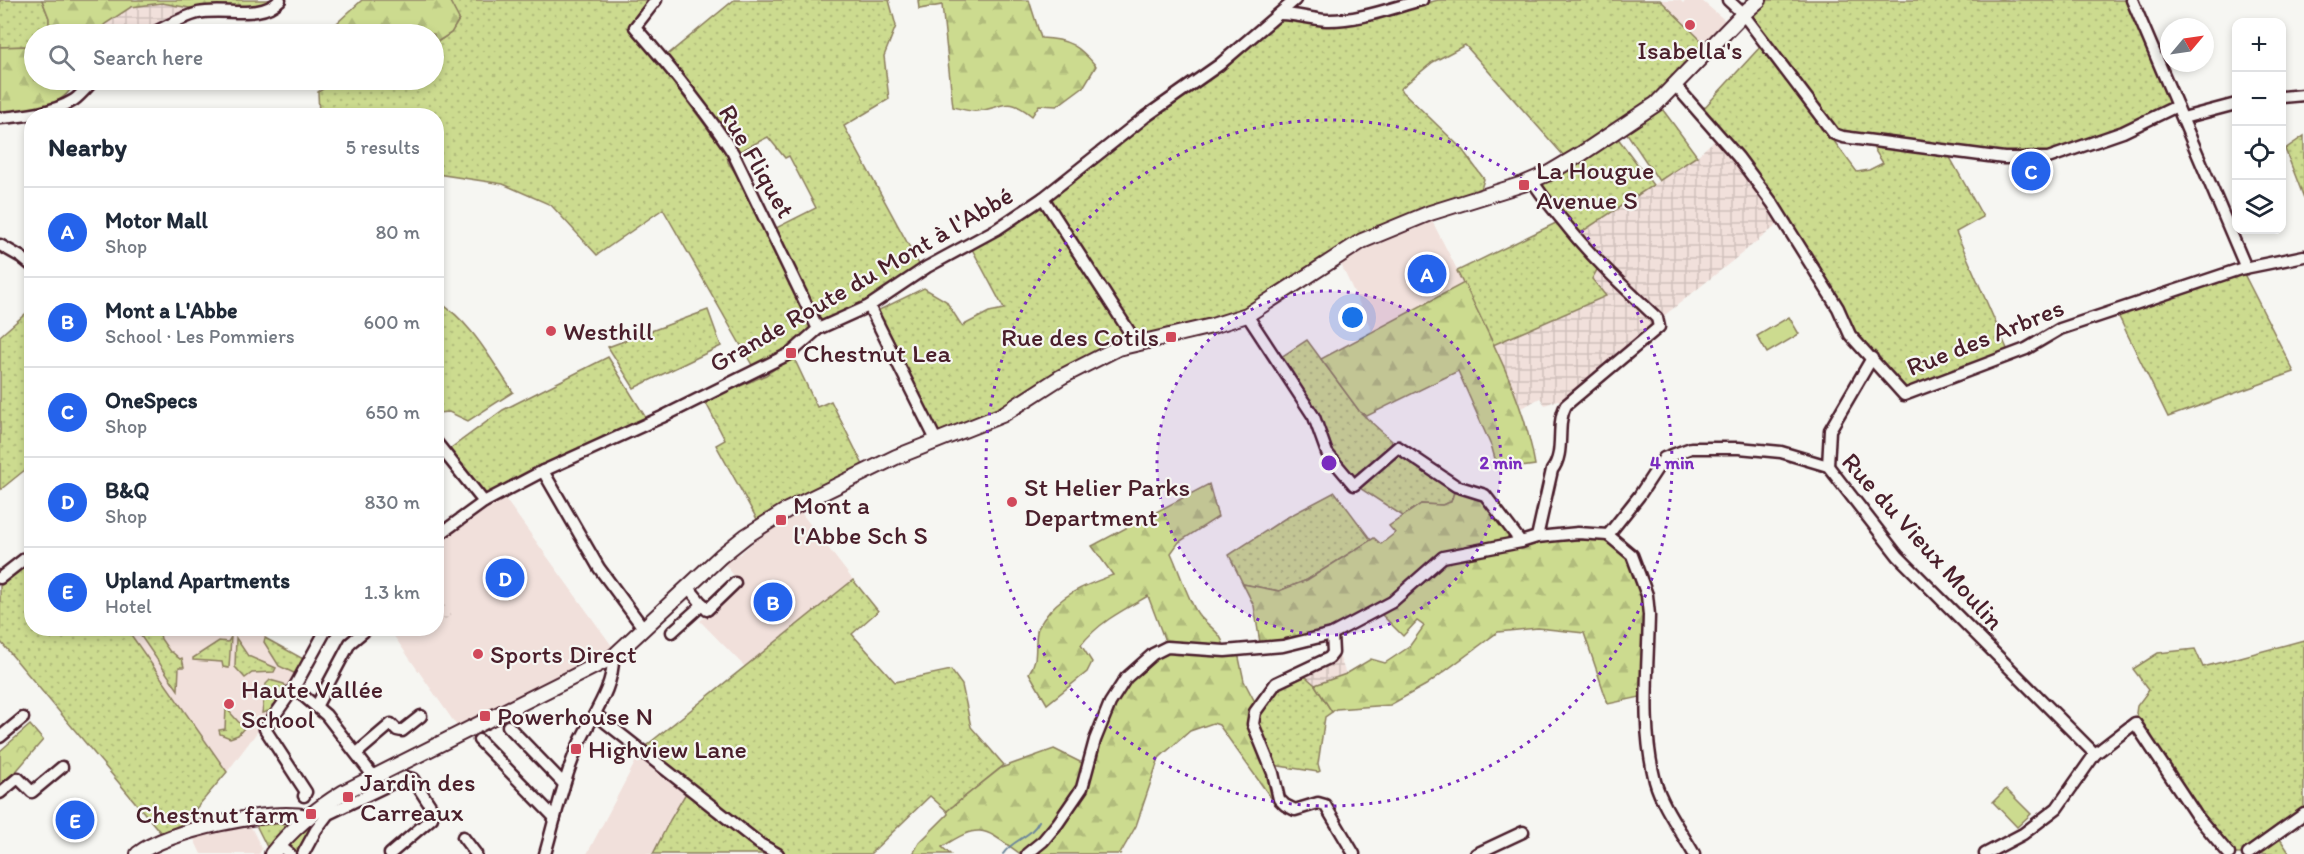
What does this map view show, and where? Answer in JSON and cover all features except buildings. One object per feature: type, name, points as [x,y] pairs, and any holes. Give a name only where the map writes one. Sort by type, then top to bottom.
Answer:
[{"type":"main road","points":[[280,851],[307,817],[344,792],[613,657],[746,536],[787,510],[896,457],[1002,416],[1061,377],[1099,357],[1136,342],[1212,326],[1247,315],[1362,241],[1430,213],[1533,180],[1565,164],[1656,104],[1743,14],[1760,0]]},
{"type":"main road","points":[[138,854],[154,843],[171,836],[204,828],[250,818],[307,817]]},
{"type":"street","points":[[174,24],[200,13],[221,10],[262,12],[280,0]]},
{"type":"street","name":"Rue Fliquet","points":[[656,0],[635,27],[703,110],[733,153],[818,329]]},
{"type":"street","name":"Grande Route du Mont à l'Abbé","points":[[444,531],[484,502],[543,471],[662,417],[791,353],[818,329],[868,306],[927,267],[997,229],[1043,198],[1145,117],[1219,65],[1295,0]]},
{"type":"street","points":[[1280,14],[1294,14],[1326,20],[1361,16],[1422,0]]},
{"type":"street","points":[[1728,0],[1743,14],[1834,134],[1843,137],[2004,158],[2048,158],[2123,132],[2177,106]]},
{"type":"street","points":[[2132,0],[2246,268],[2304,256]]},
{"type":"street","name":"Rue des Arbres","points":[[1676,85],[1738,157],[1773,204],[1838,308],[1850,335],[1904,395],[2026,349],[2060,329],[2246,268]]},
{"type":"street","points":[[54,108],[75,99],[84,90]]},
{"type":"street","points":[[2286,97],[2304,95]]},
{"type":"street","points":[[2183,118],[2232,105]]},
{"type":"street","points":[[0,117],[24,115]]},
{"type":"street","points":[[1533,180],[1539,193],[1575,237],[1608,273],[1657,318],[1659,327],[1566,405],[1560,415],[1558,462],[1552,470],[1537,537]]},
{"type":"street","points":[[1043,198],[1136,342]]},
{"type":"street","points":[[0,245],[24,259]]},
{"type":"street","points":[[868,306],[937,442]]},
{"type":"street","points":[[1247,315],[1314,417],[1327,453],[1354,485],[1398,447],[1456,486],[1485,495],[1521,542]]},
{"type":"street","points":[[1828,466],[1830,430],[1872,358]]},
{"type":"street","name":"Rue du Vieux Moulin","points":[[1608,535],[1639,496],[1664,458],[1691,448],[1739,448],[1781,452],[1828,466],[1898,556],[2095,754]]},
{"type":"street","points":[[444,452],[484,502]]},
{"type":"street","points":[[543,471],[599,568],[644,629]]},
{"type":"street","points":[[1027,854],[1058,823],[1078,795],[1095,740],[1110,704],[1126,678],[1153,654],[1167,647],[1225,651],[1283,646],[1332,634],[1392,602],[1443,557],[1537,537],[1578,533],[1608,535],[1632,555],[1647,595],[1649,615],[1648,740],[1655,782],[1694,854]]},
{"type":"street","points":[[0,578],[24,559]]},
{"type":"street","points":[[688,587],[707,609],[735,584]]},
{"type":"street","points":[[672,632],[703,604]]},
{"type":"street","points":[[1332,634],[1333,653],[1329,658],[1276,683],[1255,712],[1253,724],[1273,773],[1279,799],[1289,809],[1295,810],[1322,803],[1354,854]]},
{"type":"street","points":[[304,796],[306,792],[265,729],[294,688],[323,636]]},
{"type":"street","points":[[316,705],[350,643],[358,636]]},
{"type":"street","points":[[545,854],[563,783],[576,749],[595,714],[613,672],[613,657]]},
{"type":"street","points":[[294,688],[316,705],[337,727],[374,777]]},
{"type":"street","points":[[595,714],[760,844],[778,854]]},
{"type":"street","points":[[357,753],[391,724],[397,730],[402,731],[421,716]]},
{"type":"street","points":[[0,737],[23,718]]},
{"type":"street","points":[[1985,854],[2023,834],[2056,808],[2095,754],[2135,723],[2196,815],[2229,854]]},
{"type":"street","points":[[508,726],[563,783]]},
{"type":"street","points":[[479,740],[555,818]]},
{"type":"street","points":[[0,793],[18,778],[32,792],[62,767]]},
{"type":"street","points":[[303,854],[328,814],[405,777],[413,779],[433,810],[432,818],[390,854]]},
{"type":"street","points":[[2248,854],[2304,814]]},
{"type":"street","points":[[1476,854],[1523,832]]},
{"type":"street","points":[[463,837],[476,854]]},
{"type":"shaded area","points":[[1660,0],[1680,0],[1683,3],[1686,0],[1701,0],[1727,22],[1706,45]]},
{"type":"shaded area","points":[[162,3],[195,9],[161,24],[105,24],[131,7]]},
{"type":"shaded area","points":[[1718,137],[1781,222],[1660,319],[1577,235],[1697,156]]},
{"type":"shaded area","points":[[1430,217],[1464,283],[1372,331],[1339,260],[1384,236]]},
{"type":"shaded area","points":[[1598,268],[1651,319],[1655,326],[1563,404],[1558,400],[1545,405],[1540,398],[1522,408],[1493,345],[1605,297],[1592,279]]},
{"type":"shaded area","points":[[503,496],[615,650],[535,688],[459,729],[394,636],[444,636],[444,537]]},
{"type":"shaded area","points":[[799,510],[853,580],[745,667],[700,621],[740,583],[723,562],[730,556],[740,554],[768,529],[783,523]]},
{"type":"shaded area","points":[[444,604],[451,615],[444,620]]},
{"type":"shaded area","name":"Haute Vallée School","points":[[132,636],[269,636],[266,638],[307,661],[227,772]]},
{"type":"shaded area","points":[[1339,655],[1346,674],[1315,685],[1306,677],[1294,678]]},
{"type":"shaded area","points":[[639,755],[686,793],[653,854],[587,854]]},
{"type":"shaded area","points":[[249,823],[262,849],[259,854],[201,854],[192,835]]},
{"type":"green space","points":[[0,0],[42,0],[49,24],[24,24],[24,46],[0,47]]},
{"type":"green space","points":[[42,0],[274,0],[259,7],[195,9],[162,3],[131,7],[105,24],[49,24]]},
{"type":"green space","points":[[362,0],[449,0],[459,19],[451,33],[444,38],[444,24],[336,24]]},
{"type":"green space","points":[[449,0],[652,0],[631,27],[727,154],[728,162],[748,192],[809,320],[810,330],[756,372],[663,209],[597,255],[551,205],[503,184],[444,175],[444,108],[319,108],[318,92],[321,90],[444,90],[444,38],[451,33],[459,20]]},
{"type":"green space","points":[[734,0],[889,0],[896,26],[884,56],[889,99],[844,126],[921,268],[869,301],[823,323],[814,315],[774,229],[816,208],[789,156],[785,158],[768,137],[736,153],[665,57]]},
{"type":"green space","points":[[918,0],[1029,0],[1041,38],[1059,40],[1073,45],[1096,66],[1084,86],[1057,106],[1039,105],[1032,116],[1011,104],[974,111],[953,107],[942,5],[919,9]]},
{"type":"green space","points":[[1438,0],[1660,0],[1706,45],[1662,93],[1565,157],[1465,45],[1433,62],[1400,89],[1461,148],[1484,179],[1480,193],[1356,237],[1254,304],[1217,320],[1128,341],[994,413],[940,435],[875,312],[924,288],[946,301],[962,326],[989,312],[1004,309],[972,249],[1166,108],[1280,21],[1287,17],[1364,19]]},
{"type":"green space","points":[[1769,0],[2129,0],[2172,103],[2103,137],[2066,149],[2029,156],[1842,133],[1832,126],[1748,18],[1750,13]]},
{"type":"green space","points":[[1762,45],[1857,172],[1869,170],[1883,163],[1872,142],[1948,154],[1983,217],[1956,232],[2008,351],[1906,390],[1852,334],[1841,308],[1703,109]]},
{"type":"green space","points":[[24,46],[24,90],[70,90],[54,103],[44,107],[24,108],[24,111],[0,115],[0,47]]},
{"type":"green space","points":[[1660,106],[1697,156],[1659,181],[1626,132]]},
{"type":"green space","points":[[2304,136],[2304,198],[2286,152],[2286,148]]},
{"type":"green space","points":[[1617,137],[1653,185],[1577,235],[1539,186],[1547,182],[1545,178]]},
{"type":"green space","points":[[1560,221],[1598,268],[1592,279],[1606,296],[1493,345],[1457,271]]},
{"type":"green space","points":[[2243,272],[2294,372],[2168,417],[2117,313]]},
{"type":"green space","points":[[1464,283],[1515,394],[1535,465],[1498,470],[1492,448],[1458,371],[1367,416],[1360,412],[1321,359]]},
{"type":"green space","points":[[444,306],[470,330],[513,392],[468,421],[449,412],[444,412]]},
{"type":"green space","points":[[708,310],[721,346],[634,388],[608,347]]},
{"type":"green space","points":[[24,315],[24,471],[0,490],[0,336]]},
{"type":"green space","points":[[1789,317],[1799,334],[1767,353],[1757,336]]},
{"type":"green space","points":[[1307,340],[1360,412],[1392,441],[1390,448],[1358,479],[1346,470],[1323,442],[1278,359]]},
{"type":"green space","points":[[793,356],[817,407],[831,401],[863,465],[758,521],[716,445],[725,440],[705,401],[766,375]]},
{"type":"green space","points":[[608,357],[646,418],[484,498],[447,451],[503,410]]},
{"type":"green space","points":[[1399,451],[1455,489],[1451,502],[1442,505],[1421,504],[1403,516],[1358,487]]},
{"type":"green space","points":[[1209,484],[1218,517],[1179,542],[1171,553],[1194,608],[1220,637],[1224,647],[1165,641],[1148,596],[1112,617],[1088,637],[1081,645],[1092,662],[1087,672],[1047,704],[1029,673],[1035,658],[1037,630],[1057,603],[1083,587],[1113,575],[1092,546]]},
{"type":"green space","points":[[1455,489],[1483,498],[1517,541],[1442,554],[1389,598],[1330,631],[1260,643],[1254,606],[1243,584],[1279,591],[1307,580],[1374,538],[1381,544],[1395,533],[1389,526],[1421,504],[1442,505],[1451,502]]},
{"type":"green space","points":[[1335,492],[1371,540],[1307,580],[1279,591],[1243,584],[1229,555],[1284,519]]},
{"type":"green space","points":[[1605,539],[1629,557],[1643,596],[1646,615],[1645,696],[1608,704],[1584,633],[1538,628],[1498,632],[1426,685],[1390,705],[1336,709],[1332,712],[1315,685],[1346,674],[1371,659],[1385,663],[1409,647],[1424,626],[1417,621],[1403,636],[1380,613],[1406,599],[1444,562],[1521,548],[1537,542]]},
{"type":"green space","points":[[24,567],[24,636],[132,636],[227,772],[183,824],[161,833],[0,641],[0,586]]},
{"type":"green space","points":[[853,580],[878,611],[852,634],[895,682],[951,670],[962,685],[971,727],[1004,765],[947,811],[930,796],[870,854],[782,854],[642,749]]},
{"type":"green space","points":[[141,636],[160,636],[170,652],[182,658],[184,667],[179,667],[178,690]]},
{"type":"green space","points":[[231,637],[229,668],[223,667],[222,662],[193,660],[219,641],[228,642]]},
{"type":"green space","points":[[236,638],[248,656],[276,668],[274,672],[252,673],[245,678],[235,667]]},
{"type":"green space","points":[[265,638],[307,661],[300,676],[279,666],[264,642]]},
{"type":"green space","points":[[2304,640],[2304,810],[2243,854],[2234,854],[2198,812],[2145,731],[2136,713],[2137,706],[2149,690],[2133,669],[2158,653],[2195,649],[2203,667]]},
{"type":"green space","points":[[1169,652],[1238,653],[1244,681],[1256,704],[1255,735],[1277,799],[1274,802],[1219,725],[1213,723],[1190,731],[1159,758],[1136,826],[1120,854],[1034,854],[1061,827],[1116,702],[1133,677]]},
{"type":"green space","points":[[1306,677],[1315,685],[1332,712],[1325,717],[1318,764],[1320,771],[1318,772],[1273,765],[1256,723],[1257,713],[1278,685],[1294,678]]},
{"type":"green space","points":[[270,680],[284,684],[288,690],[274,710],[262,713],[266,684]]},
{"type":"green space","points":[[226,708],[244,728],[238,735],[230,738],[220,734],[219,730],[225,729]]},
{"type":"green space","points":[[30,725],[43,740],[0,790],[0,751]]},
{"type":"green space","points":[[1054,749],[1084,764],[1067,803],[1059,814],[1019,853],[998,838],[982,831],[974,831],[942,847],[950,854],[913,854],[919,843],[948,814],[947,811],[1001,768]]},
{"type":"green space","points":[[2006,789],[2031,814],[2017,827],[1993,802]]},
{"type":"green space","points":[[686,793],[728,825],[773,854],[653,854]]},
{"type":"green space","points":[[328,809],[299,852],[296,852],[290,846],[291,841]]},
{"type":"green space","points":[[256,821],[288,822],[289,825],[268,849]]},
{"type":"green space","points":[[2278,836],[2290,854],[2252,854]]},
{"type":"waterway","points":[[1003,854],[1036,827],[1039,821]]},
{"type":"place","name":"Isabella's","points":[[1690,25]]},
{"type":"place","name":"OneSpecs","points":[[2031,171]]},
{"type":"place","name":"La Hougue Avenue S","points":[[1524,185]]},
{"type":"place","name":"Motor Mall","points":[[1427,274]]},
{"type":"place","name":"Westhill","points":[[551,331]]},
{"type":"place","name":"Rue des Cotils","points":[[1171,337]]},
{"type":"place","name":"Chestnut Lea","points":[[791,353]]},
{"type":"place","name":"St Helier Parks Department","points":[[1012,502]]},
{"type":"place","name":"Mont a l'Abbe Sch S","points":[[781,520]]},
{"type":"place","name":"B&Q","points":[[505,578]]},
{"type":"place","name":"Mont a L'Abbe","points":[[773,602]]},
{"type":"place","name":"Sports Direct","points":[[478,654]]},
{"type":"place","name":"Haute Vallée School","points":[[229,704]]},
{"type":"place","name":"Powerhouse N","points":[[485,716]]},
{"type":"place","name":"Highview Lane","points":[[576,749]]},
{"type":"place","name":"Jardin des Carreaux","points":[[348,797]]},
{"type":"place","name":"Chestnut farm","points":[[311,814]]},
{"type":"place","name":"Upland Apartments","points":[[75,820]]}]
